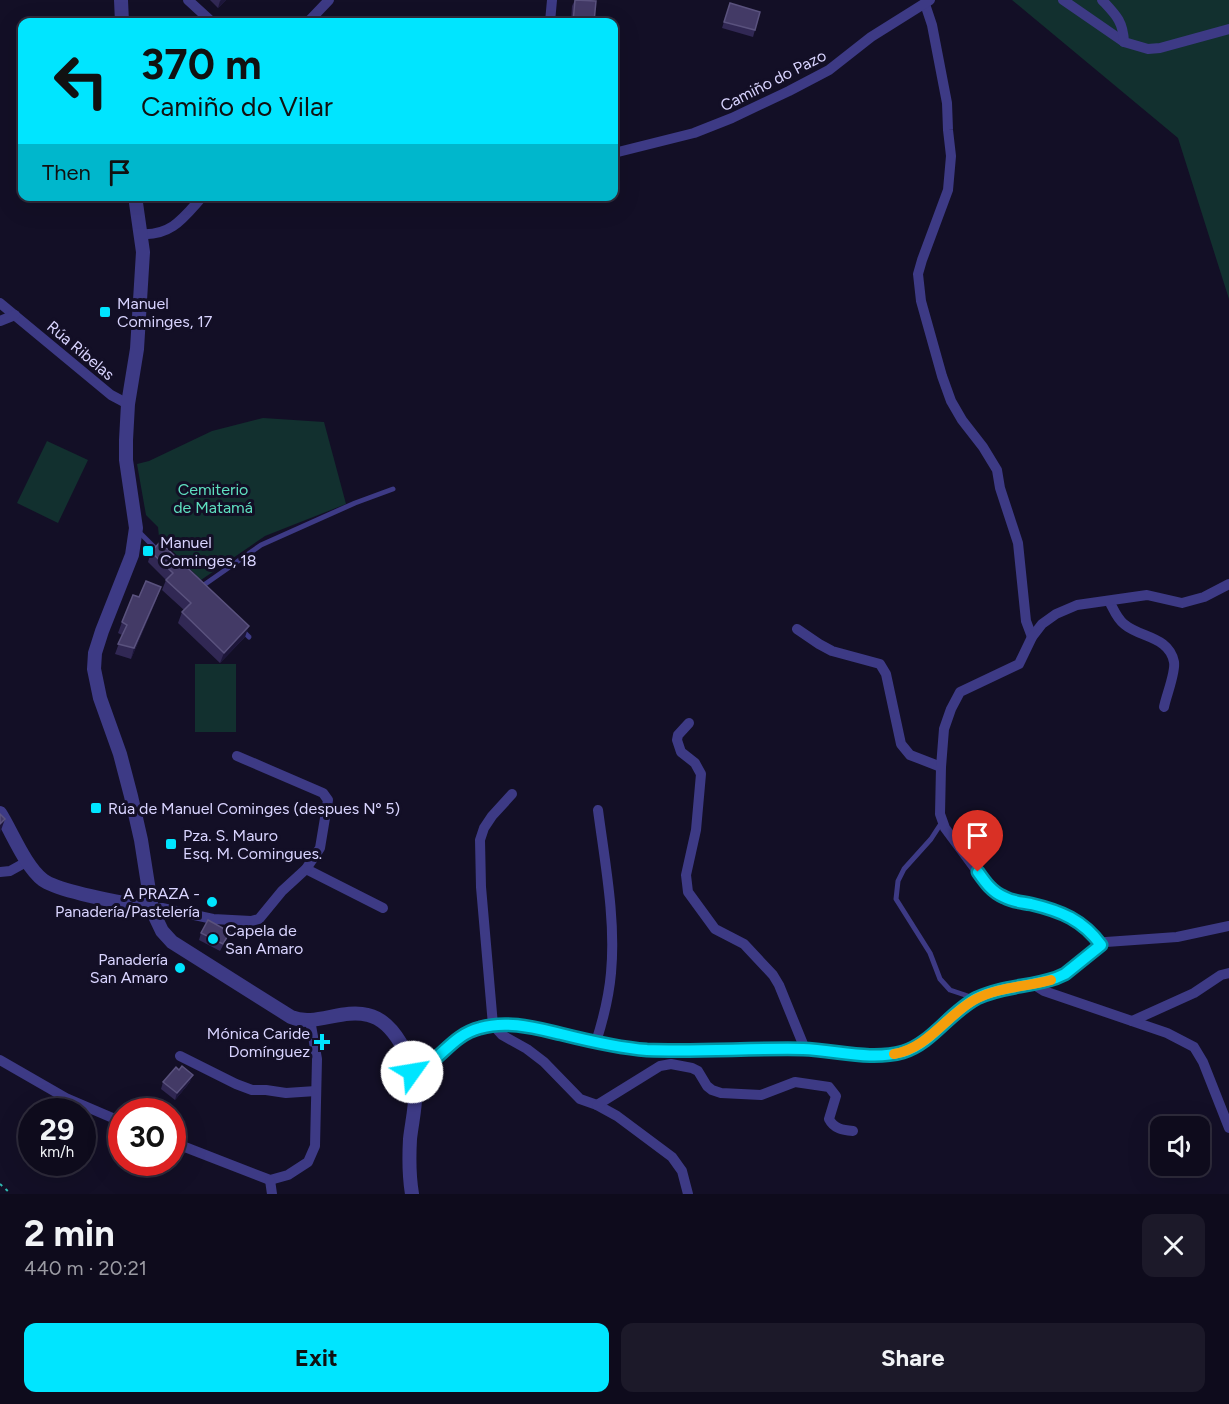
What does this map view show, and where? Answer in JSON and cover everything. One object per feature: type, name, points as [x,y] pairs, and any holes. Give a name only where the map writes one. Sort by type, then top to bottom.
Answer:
[{"type":"street","points":[[121,0],[122,18]]},
{"type":"street","points":[[188,0],[208,18]]},
{"type":"street","points":[[312,18],[329,0]]},
{"type":"street","points":[[550,18],[552,0]]},
{"type":"street","points":[[1063,0],[1124,42],[1148,49],[1160,48],[1229,29]]},
{"type":"street","points":[[1102,0],[1118,17],[1124,28],[1124,42]]},
{"type":"street","points":[[928,2],[947,103],[951,156],[948,190],[918,274],[921,301],[951,401],[997,470],[1000,488],[1018,543],[1026,621],[1032,637]]},
{"type":"street","name":"Camiño do Pazo","points":[[618,152],[694,133],[761,104],[830,70],[871,37],[928,2]]},
{"type":"street","points":[[136,201],[142,252],[137,349],[129,404],[126,460],[136,528],[132,555],[102,631],[95,653],[94,669],[100,698],[120,754],[131,796],[141,840],[152,910],[162,931],[172,942],[285,1014],[296,1019],[310,1020],[346,1014],[366,1014],[374,1017],[389,1029],[398,1041],[412,1072],[415,1088],[409,1170],[412,1194]]},
{"type":"street","points":[[141,234],[171,230],[198,201]]},
{"type":"street","name":"Rúa Ribelas","points":[[0,303],[111,395],[129,404]]},
{"type":"street","points":[[0,321],[15,315]]},
{"type":"street","points":[[1101,945],[1088,927],[1076,920],[1031,904],[1002,897],[988,886],[945,828],[940,814],[944,729],[960,692],[1019,664],[1032,637],[1042,624],[1056,614],[1077,605],[1147,595],[1182,603],[1204,597],[1229,584]]},
{"type":"street","points":[[1109,601],[1124,624],[1154,638],[1170,652],[1174,664],[1164,707]]},
{"type":"street","points":[[797,629],[832,651],[880,664],[886,674],[901,744],[910,755],[941,767]]},
{"type":"street","points":[[689,723],[676,740],[681,752],[695,763],[701,774],[696,830],[686,875],[688,892],[715,929],[744,944],[773,975],[805,1049]]},
{"type":"street","points":[[0,813],[28,861],[42,879],[63,889],[152,910],[162,908],[213,919],[250,921],[259,919],[282,891],[306,869],[320,848],[328,800],[323,793],[237,756]]},
{"type":"street","points":[[512,794],[492,816],[480,840],[481,887],[493,1025],[502,1035],[536,1055],[580,1099],[617,1116],[672,1157],[682,1172],[688,1194]]},
{"type":"street","points":[[596,1042],[609,989],[612,954],[598,810]]},
{"type":"street","points":[[0,872],[10,871],[28,861]]},
{"type":"street","points":[[306,869],[383,909]]},
{"type":"street","points":[[412,1072],[427,1066],[465,1033],[493,1025],[526,1026],[627,1048],[805,1049],[866,1056],[901,1053],[921,1044],[944,1021],[976,999],[992,992],[1048,981],[1065,974],[1101,945],[1111,941],[1177,937],[1229,926]]},
{"type":"street","points":[[1132,1021],[1194,993],[1221,975],[1229,973]]},
{"type":"street","points":[[1034,984],[1044,991],[1167,1033],[1194,1047],[1203,1062],[1229,1128]]},
{"type":"street","points":[[186,1147],[270,1180],[288,1175],[308,1162],[315,1146],[317,1059],[310,1020]]},
{"type":"street","points":[[680,1050],[681,1055],[695,1064],[707,1086],[721,1093],[761,1095],[795,1082],[829,1087],[836,1095],[829,1119],[831,1124],[843,1130],[853,1131]]},
{"type":"street","points":[[180,1056],[252,1090],[286,1093],[316,1091]]},
{"type":"street","points":[[0,1060],[66,1098],[108,1116]]},
{"type":"street","points":[[597,1105],[660,1066],[671,1064],[698,1071]]},
{"type":"street","points":[[270,1180],[272,1194]]},
{"type":"lane","points":[[199,588],[261,545],[355,503],[393,489]]},
{"type":"lane","points":[[136,528],[168,560]]},
{"type":"lane","points":[[191,581],[208,596]]},
{"type":"lane","points":[[233,621],[249,637]]},
{"type":"lane","points":[[943,821],[931,839],[903,869],[898,881],[896,899],[930,953],[940,979],[950,990],[976,999]]},
{"type":"path","points":[[0,1184],[11,1194]]},
{"type":"green space","points":[[1012,0],[1229,0],[1229,299],[1178,138]]},
{"type":"green space","name":"Cemiterio de Matamá","points":[[263,418],[324,422],[346,504],[265,536],[201,580],[159,537],[158,527],[146,515],[137,464],[149,461],[212,431]]},
{"type":"green space","points":[[47,441],[88,460],[58,523],[17,503]]},
{"type":"green space","points":[[195,664],[236,664],[236,732],[195,732]]},
{"type":"building","points":[[575,0],[596,1],[594,18],[573,18]]},
{"type":"building","points":[[730,3],[760,12],[755,30],[724,22]]},
{"type":"building","points":[[160,542],[249,626],[224,653],[182,612],[191,603],[166,580],[173,573],[151,552]]},
{"type":"building","points":[[146,581],[161,587],[134,648],[118,644],[127,625],[122,622],[133,595],[139,597]]},
{"type":"building","points":[[0,814],[5,819],[0,824]]},
{"type":"building","points":[[208,920],[230,932],[223,944],[201,933]]},
{"type":"building","points":[[182,1066],[193,1075],[177,1093],[163,1082],[176,1067],[179,1070]]},
{"type":"slow traffic","points":[[894,1054],[921,1044],[944,1021],[976,999],[992,992],[1051,980]]},
{"type":"place","name":"Manuel Cominges, 17","points":[[105,312]]},
{"type":"place","name":"Manuel Cominges, 18","points":[[148,551]]},
{"type":"place","name":"Rúa de Manuel Cominges (despues Nº 5)","points":[[96,808]]},
{"type":"place","name":"Pza. S. Mauro Esq. M. Comingues.","points":[[171,844]]},
{"type":"place","name":"A PRAZA - Panadería/Pastelería","points":[[212,902]]},
{"type":"place","name":"Capela de San Amaro","points":[[213,939]]},
{"type":"place","name":"Panadería San Amaro","points":[[180,968]]},
{"type":"place","name":"Mónica Caride Domínguez","points":[[322,1042]]},
{"type":"route","points":[[412,1072],[427,1066],[465,1033],[493,1025],[526,1026],[627,1048],[647,1050],[805,1049],[866,1056],[901,1053],[921,1044],[944,1021],[976,999],[992,992],[1056,978],[1065,974],[1101,945],[1088,927],[1076,920],[1031,904],[1002,897],[988,886],[978,872]]}]
